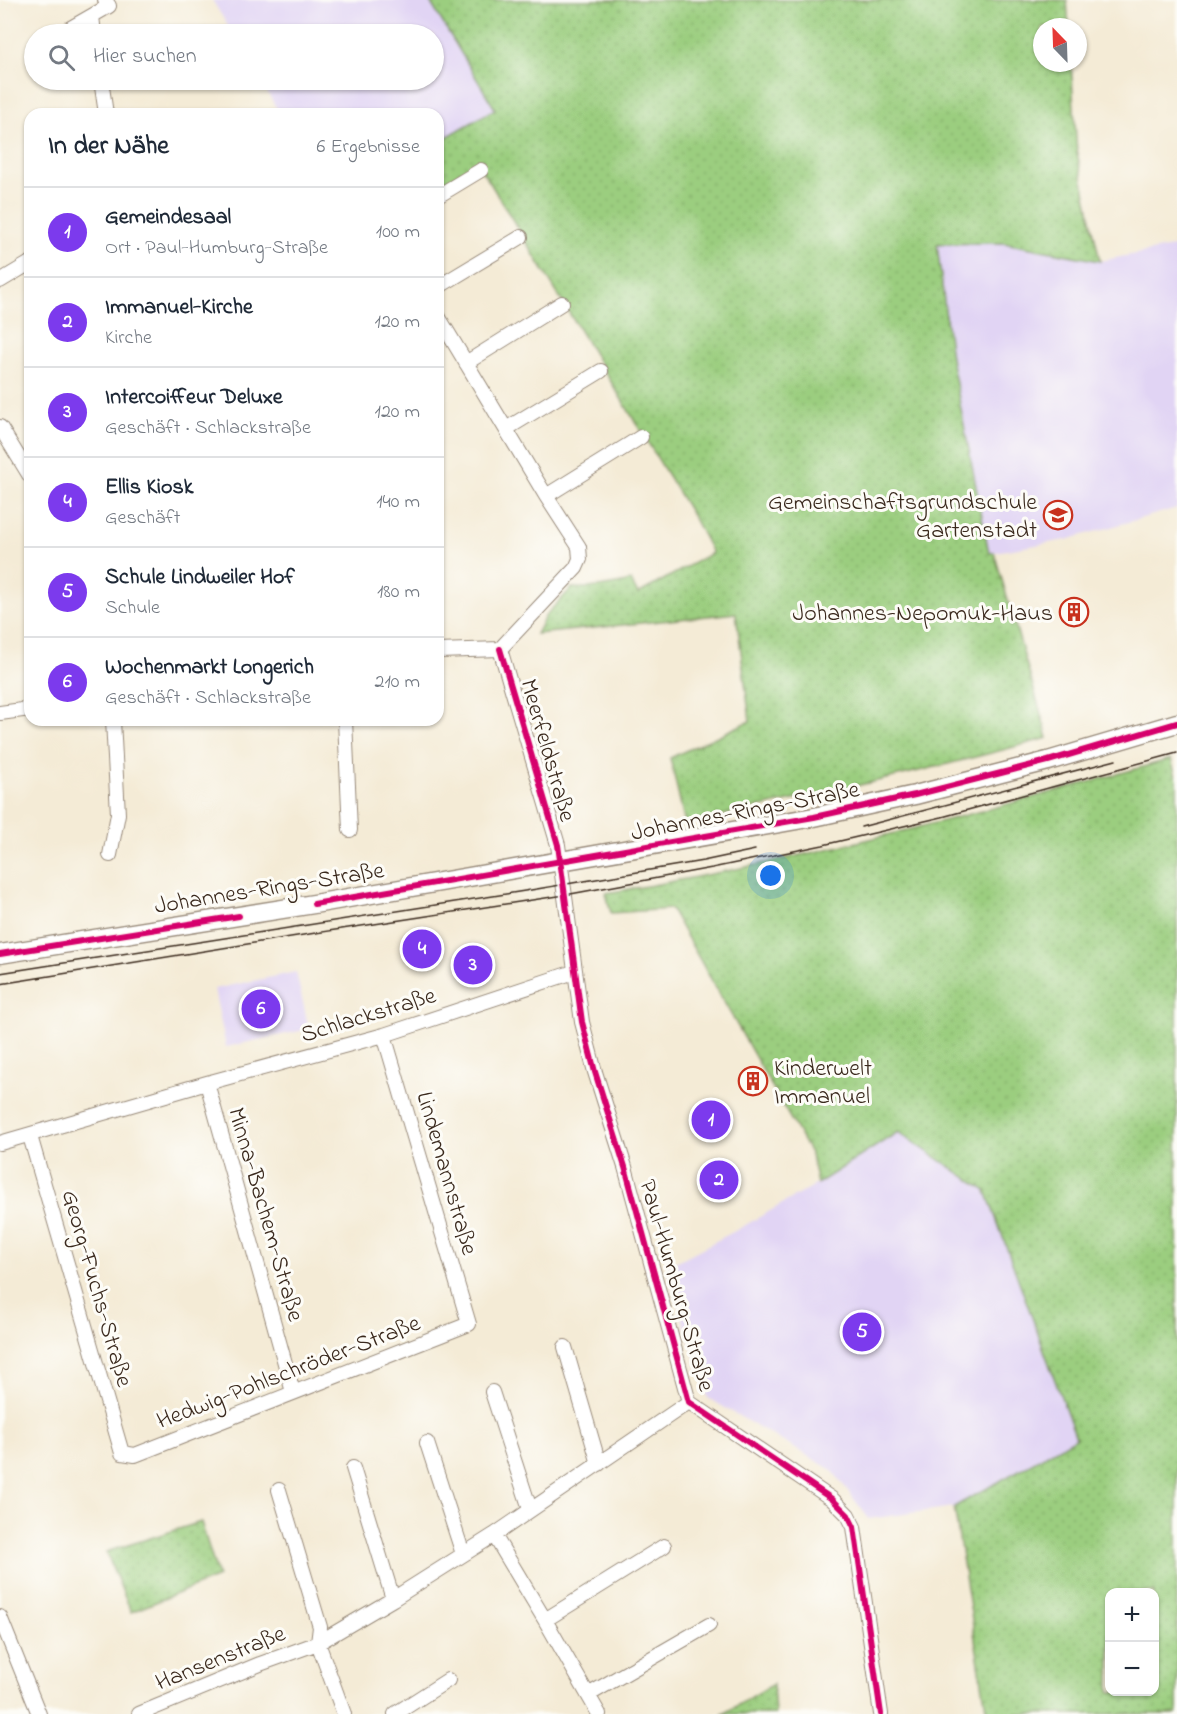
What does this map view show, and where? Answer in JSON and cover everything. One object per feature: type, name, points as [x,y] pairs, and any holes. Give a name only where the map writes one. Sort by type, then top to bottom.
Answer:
[{"type":"street","points":[[78,24],[109,6],[105,0]]},
{"type":"street","points":[[92,16],[93,24]]},
{"type":"street","points":[[102,90],[105,108]]},
{"type":"street","points":[[444,192],[481,170]]},
{"type":"street","points":[[444,283],[521,237]]},
{"type":"street","points":[[0,281],[24,267]]},
{"type":"street","points":[[466,363],[562,303]]},
{"type":"street","points":[[444,326],[579,547],[580,559],[569,576],[500,649],[444,651]]},
{"type":"street","points":[[506,429],[601,371]]},
{"type":"street","points":[[0,427],[24,466]]},
{"type":"street","points":[[546,496],[641,437]]},
{"type":"street","name":"Meerfeldstraße","points":[[500,649],[558,844],[560,862]]},
{"type":"street","points":[[0,713],[24,710]]},
{"type":"street","name":"Johannes-Rings-Straße","points":[[0,954],[314,904],[803,819],[904,798],[1048,761],[1177,723]]},
{"type":"street","points":[[110,855],[118,814],[113,726]]},
{"type":"street","points":[[345,726],[350,830]]},
{"type":"street","name":"Paul-Humburg-Straße","points":[[560,862],[582,1022],[625,1167],[688,1402],[832,1498],[848,1515],[854,1527],[881,1714]]},
{"type":"street","name":"Schlackstraße","points":[[0,1143],[384,1035],[574,972]]},
{"type":"street","name":"Lindemannstraße","points":[[384,1035],[469,1324]]},
{"type":"street","name":"Minna-Bachem-Straße","points":[[207,1083],[293,1392]]},
{"type":"street","name":"Georg-Fuchs-Straße","points":[[30,1136],[122,1453]]},
{"type":"street","name":"Hedwig-Pohlschröder-Straße","points":[[122,1453],[135,1455],[469,1324]]},
{"type":"street","points":[[565,1347],[598,1464]]},
{"type":"street","points":[[492,1392],[530,1509]]},
{"type":"street","name":"Hansenstraße","points":[[139,1714],[260,1664],[318,1643],[494,1535],[688,1402]]},
{"type":"street","points":[[427,1443],[463,1554]]},
{"type":"street","points":[[353,1468],[393,1599]]},
{"type":"street","name":"Hansenstraße","points":[[279,1490],[320,1627],[318,1643]]},
{"type":"street","points":[[494,1535],[599,1714]]},
{"type":"street","points":[[545,1620],[664,1546]]},
{"type":"street","points":[[0,1617],[39,1714]]},
{"type":"street","points":[[588,1695],[709,1625]]},
{"type":"street","points":[[318,1643],[344,1714]]},
{"type":"street","points":[[395,1714],[448,1680]]},
{"type":"shaded area","points":[[212,0],[429,0],[444,24],[227,24]]},
{"type":"shaded area","points":[[444,25],[495,109],[444,139],[444,108],[276,108],[266,90],[444,90]]},
{"type":"shaded area","points":[[937,243],[1004,243],[1100,261],[1177,246],[1177,508],[1066,540],[989,553],[951,358]]},
{"type":"shaded area","points":[[296,972],[309,1029],[226,1047],[214,989]]},
{"type":"shaded area","points":[[898,1132],[986,1191],[1076,1438],[954,1507],[869,1519],[832,1470],[708,1398],[666,1267],[817,1184]]},
{"type":"green space","points":[[429,0],[1067,0],[1068,18],[1033,18],[1033,72],[1072,72],[1077,153],[1100,261],[1004,243],[937,244],[951,358],[989,553],[994,552],[1048,738],[867,784],[685,823],[670,758],[750,721],[736,613],[536,634],[546,615],[572,588],[601,587],[631,581],[638,594],[712,553],[695,520],[477,164],[444,183],[444,139],[495,109]]},
{"type":"green space","points":[[1171,759],[1177,780],[1177,1714],[987,1714],[954,1507],[1076,1438],[986,1191],[898,1132],[817,1184],[811,1155],[671,909],[611,913],[606,893],[677,881],[819,851],[960,817]]},
{"type":"green space","points":[[201,1522],[218,1577],[131,1612],[106,1552]]},
{"type":"green space","points":[[773,1684],[775,1714],[723,1714]]},
{"type":"tram line","points":[[0,984],[565,895],[712,868],[942,817],[1177,753]]},
{"type":"tram line","points":[[861,827],[1116,760]]},
{"type":"tram line","points":[[0,973],[531,890],[755,850]]},
{"type":"cycle path","points":[[500,649],[558,845],[582,1022],[625,1167],[689,1402],[832,1499],[848,1515],[854,1527],[881,1714]]},
{"type":"cycle path","points":[[314,904],[814,817],[915,795],[1048,761],[1177,723]]},
{"type":"cycle path","points":[[0,954],[239,916]]},
{"type":"place","name":"Gemeinschaftsgrundschule Gartenstadt","points":[[1058,515]]},
{"type":"place","name":"Johannes-Nepomuk-Haus","points":[[1074,612]]},
{"type":"place","name":"Ellis Kiosk","points":[[422,949]]},
{"type":"place","name":"Intercoiffeur Deluxe","points":[[473,965]]},
{"type":"place","name":"Wochenmarkt Longerich","points":[[261,1009]]},
{"type":"place","name":"Kinderwelt Immanuel","points":[[753,1081]]},
{"type":"place","name":"Gemeindesaal","points":[[711,1120]]},
{"type":"place","name":"Immanuel-Kirche","points":[[719,1180]]},
{"type":"place","name":"Schule Lindweiler Hof","points":[[862,1332]]}]
